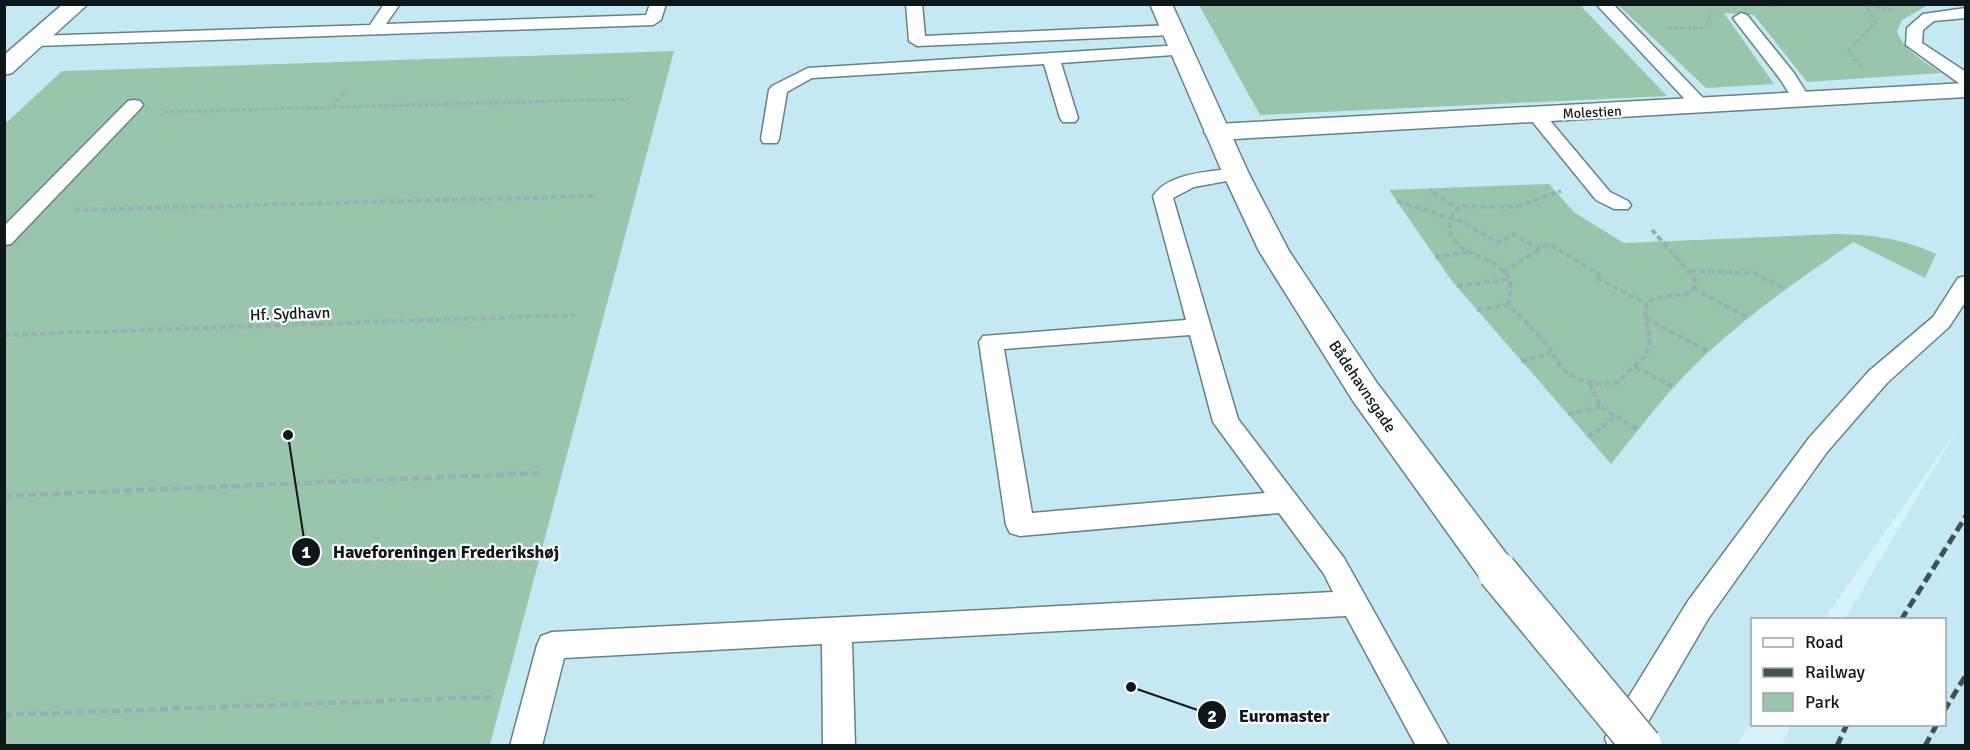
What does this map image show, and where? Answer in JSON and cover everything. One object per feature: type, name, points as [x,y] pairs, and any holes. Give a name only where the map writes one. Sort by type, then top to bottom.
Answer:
[{"type":"street","points":[[4,68],[77,4]]},
{"type":"street","name":"Bådehavnsgade","points":[[1172,28],[1236,174],[1274,250],[1365,392],[1497,571],[1642,746]]},
{"type":"street","name":"Molestien","points":[[1217,132],[1965,90]]},
{"type":"lane","points":[[375,29],[392,4]]},
{"type":"lane","points":[[35,41],[653,20],[658,4]]},
{"type":"lane","points":[[914,4],[917,41],[1172,28]]},
{"type":"lane","points":[[1604,4],[1701,106]]},
{"type":"lane","points":[[1965,13],[1929,17],[1915,28],[1914,45],[1965,80]]},
{"type":"lane","points":[[1742,18],[1788,77],[1802,100]]},
{"type":"lane","points":[[770,139],[778,90],[808,73],[1051,58],[1172,28]]},
{"type":"lane","points":[[1051,58],[1069,118]]},
{"type":"lane","points":[[4,239],[130,109]]},
{"type":"lane","points":[[1536,115],[1603,196],[1621,205]]},
{"type":"lane","points":[[1236,174],[1185,183],[1170,188],[1162,196],[1226,422],[1334,566],[1433,746]]},
{"type":"lane","points":[[1617,746],[1698,610],[1818,445],[1878,377],[1941,322],[1965,283]]},
{"type":"lane","points":[[1199,327],[991,342],[1020,525],[1286,502]]},
{"type":"lane","points":[[526,746],[552,645],[1354,603]]},
{"type":"lane","points":[[837,630],[839,746]]},
{"type":"path","points":[[1764,6],[1790,4]]},
{"type":"path","points":[[1628,29],[1703,28],[1708,24],[1714,6]]},
{"type":"path","points":[[1866,6],[1876,22],[1873,30],[1864,35],[1850,50],[1853,58],[1866,70],[1899,94]]},
{"type":"path","points":[[333,108],[345,91]]},
{"type":"path","points":[[130,109],[333,108],[629,99]]},
{"type":"path","points":[[1431,189],[1433,193],[1460,208]]},
{"type":"path","points":[[1564,190],[1522,207],[1469,205],[1457,208],[1450,220],[1450,235],[1458,244],[1503,272],[1509,279],[1509,305],[1545,342],[1562,369],[1577,379],[1599,384],[1618,382],[1645,356],[1650,342],[1646,318],[1647,304],[1654,298],[1687,294],[1693,288],[1695,279],[1652,230]]},
{"type":"path","points":[[32,212],[596,196]]},
{"type":"path","points":[[1396,201],[1450,220],[1463,222],[1498,243],[1514,234],[1540,249]]},
{"type":"path","points":[[1503,272],[1549,244],[1599,274],[1595,277],[1647,304]]},
{"type":"path","points":[[1435,257],[1470,252]]},
{"type":"path","points":[[1689,271],[1754,273],[1785,290]]},
{"type":"path","points":[[1456,286],[1509,279]]},
{"type":"path","points":[[1693,288],[1748,318]]},
{"type":"path","points":[[1477,310],[1509,305]]},
{"type":"path","name":"Hf. Sydhavn","points":[[4,335],[576,315]]},
{"type":"path","points":[[1646,318],[1709,352]]},
{"type":"path","points":[[1521,361],[1551,354]]},
{"type":"path","points":[[1635,367],[1675,388]]},
{"type":"path","points":[[1590,382],[1600,407],[1639,430]]},
{"type":"path","points":[[1568,414],[1600,407]]},
{"type":"path","points":[[1588,437],[1616,416]]},
{"type":"path","points":[[4,496],[540,473]]},
{"type":"path","points":[[4,715],[491,697]]},
{"type":"shaded area","points":[[5,5],[1965,5],[1965,745],[1782,745],[1791,726],[1946,726],[1946,618],[1846,618],[1957,430],[1825,618],[1751,618],[1751,723],[1736,745],[490,745],[673,51],[62,71],[5,124]]},
{"type":"green space","points":[[1199,5],[1580,5],[1667,96],[1260,115]]},
{"type":"green space","points":[[1618,5],[1928,5],[1902,20],[1897,31],[1910,50],[1941,73],[1807,82],[1754,15],[1724,13],[1774,84],[1706,88]]},
{"type":"green space","points":[[674,51],[490,745],[5,746],[5,124],[62,71]]},
{"type":"green space","points":[[1549,184],[1575,213],[1624,243],[1837,234],[1887,238],[1936,254],[1925,278],[1853,242],[1771,301],[1713,348],[1672,389],[1611,464],[1452,281],[1389,190]]},
{"type":"railway","points":[[1902,618],[1966,516]]},
{"type":"railway","points":[[1946,708],[1966,675]]},
{"type":"railway","points":[[1837,746],[1846,726]]},
{"type":"railway","points":[[1925,746],[1936,726]]},
{"type":"place","name":"Haveforeningen Frederikshøj","points":[[288,435]]},
{"type":"place","name":"Euromaster","points":[[1131,687]]}]
